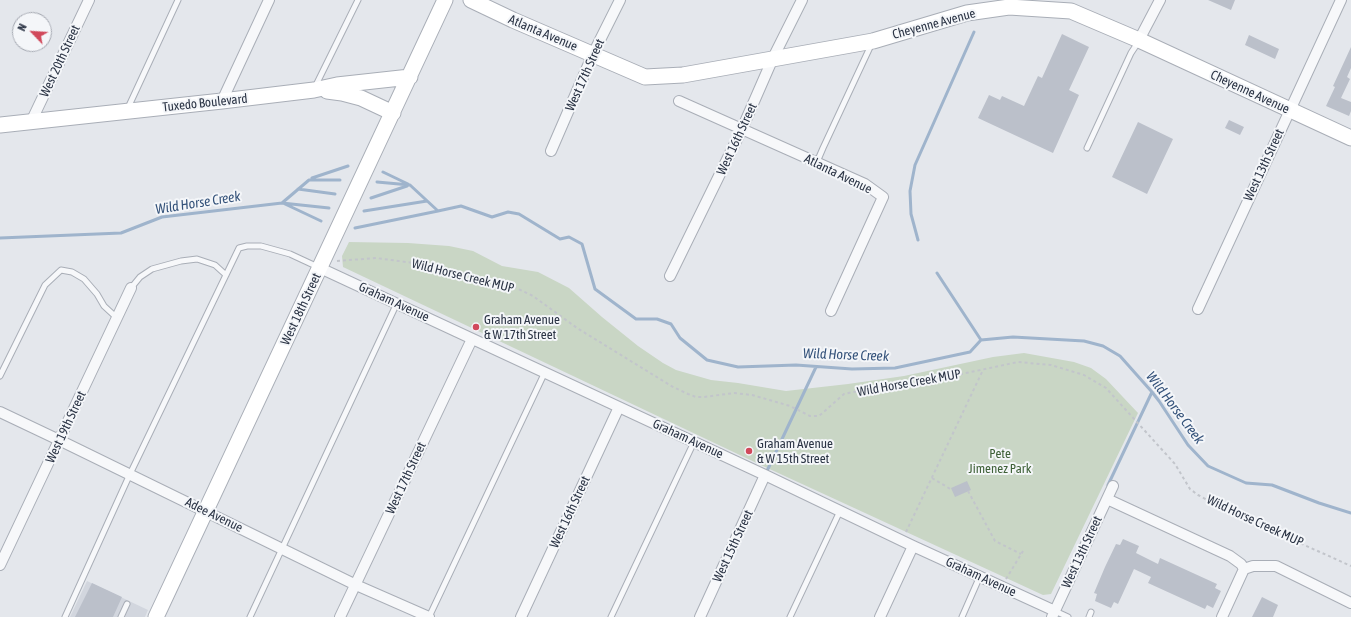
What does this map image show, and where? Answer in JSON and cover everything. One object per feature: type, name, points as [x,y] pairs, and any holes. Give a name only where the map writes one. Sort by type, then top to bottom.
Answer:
[{"type":"street","name":"West 20th Street","points":[[31,122],[89,0]]},
{"type":"street","points":[[222,101],[269,0]]},
{"type":"street","name":"West 18th Street","points":[[156,617],[445,0]]},
{"type":"street","name":"Atlanta Avenue","points":[[471,0],[513,20],[593,54]]},
{"type":"street","name":"West 17th Street","points":[[551,151],[593,54],[620,0]]},
{"type":"street","name":"West 16th Street","points":[[670,276],[742,129],[773,58],[802,0]]},
{"type":"street","points":[[1139,40],[1160,0]]},
{"type":"street","name":"West 13th Street","points":[[1198,309],[1341,0]]},
{"type":"street","name":"Cheyenne Avenue","points":[[593,54],[645,77],[683,75],[872,41],[967,14],[1009,7],[1071,11],[1139,40],[1351,138]]},
{"type":"street","name":"Tuxedo Boulevard","points":[[0,125],[222,101],[314,90],[337,84],[410,77]]},
{"type":"street","points":[[314,90],[342,93],[357,97],[372,102],[393,113]]},
{"type":"street","name":"Atlanta Avenue","points":[[679,101],[865,184],[883,197],[831,311]]},
{"type":"street","name":"Graham Avenue","points":[[322,265],[396,303],[765,475],[902,541],[1002,586],[1053,614]]},
{"type":"street","name":"West 19th Street","points":[[0,565],[131,288]]},
{"type":"street","name":"West 17th Street","points":[[340,617],[472,338]]},
{"type":"street","name":"West 16th Street","points":[[521,617],[619,407]]},
{"type":"street","name":"Adee Avenue","points":[[0,412],[356,585],[429,617]]},
{"type":"street","name":"West 15th Street","points":[[700,617],[765,475]]},
{"type":"street","name":"West 13th Street","points":[[1053,614],[1113,486]]},
{"type":"street","points":[[1107,499],[1230,556],[1241,564],[1244,569]]},
{"type":"street","points":[[880,617],[913,546]]},
{"type":"street","points":[[1222,617],[1244,569],[1252,566],[1276,566],[1351,603]]},
{"type":"lane","points":[[126,111],[178,0]]},
{"type":"lane","points":[[314,90],[358,0]]},
{"type":"lane","points":[[1087,148],[1131,53],[1139,40]]},
{"type":"lane","points":[[817,162],[872,41]]},
{"type":"lane","points":[[65,617],[130,474],[239,248],[247,246],[261,246],[322,265]]},
{"type":"lane","points":[[131,288],[140,277],[152,269],[182,261],[197,259],[215,265],[226,275]]},
{"type":"lane","points":[[0,376],[45,285],[60,270],[72,272],[84,279],[98,294],[104,306],[117,318]]},
{"type":"lane","points":[[250,617],[283,549],[396,303]]},
{"type":"lane","points":[[429,617],[545,372]]},
{"type":"lane","points":[[611,617],[694,442]]},
{"type":"lane","points":[[790,617],[840,511]]},
{"type":"lane","points":[[962,617],[980,576]]},
{"type":"lane","points":[[121,617],[127,604]]},
{"type":"lane","points":[[1053,614],[1068,617]]},
{"type":"path","name":"Wild Horse Creek MUP","points":[[322,265],[376,258],[429,265],[508,284],[533,296],[577,328],[673,387],[688,394],[696,397],[734,393],[752,395],[790,406],[810,416],[819,416],[844,394],[853,392],[905,386],[1018,362],[1051,365],[1084,375],[1106,388],[1175,464],[1185,482],[1194,492],[1222,508],[1351,566]]},
{"type":"path","points":[[902,541],[984,370]]},
{"type":"path","points":[[932,478],[952,490]]},
{"type":"path","points":[[968,491],[995,541],[1021,554]]},
{"type":"path","points":[[1002,586],[1023,551]]},
{"type":"shaded area","points":[[87,581],[148,610],[145,617],[70,617]]},
{"type":"green space","name":"Pete Jimenez Park","points":[[349,242],[408,243],[449,246],[473,251],[502,266],[538,272],[569,288],[638,346],[663,363],[676,370],[711,380],[786,391],[904,376],[993,357],[1024,353],[1074,362],[1091,368],[1106,379],[1138,413],[1051,594],[1043,595],[763,466],[343,267],[342,256]]},
{"type":"building","points":[[1208,0],[1235,0],[1231,10]]},
{"type":"building","points":[[1062,34],[1089,47],[1069,90],[1079,95],[1053,153],[978,118],[989,95],[1000,100],[1002,96],[1024,106],[1038,76],[1042,78]]},
{"type":"building","points":[[1249,35],[1279,49],[1275,59],[1245,45]]},
{"type":"building","points":[[1351,47],[1351,68],[1347,77],[1350,79],[1341,98],[1351,102],[1351,111],[1349,116],[1326,106],[1335,87],[1333,86]]},
{"type":"building","points":[[1229,120],[1244,127],[1240,135],[1225,128]]},
{"type":"building","points":[[1138,122],[1173,139],[1147,194],[1112,177]]},
{"type":"building","points":[[967,481],[971,490],[955,497],[951,488]]},
{"type":"building","points":[[1123,539],[1139,546],[1136,553],[1158,564],[1160,558],[1217,584],[1215,588],[1221,591],[1213,608],[1207,605],[1205,609],[1148,583],[1151,577],[1134,569],[1118,604],[1114,602],[1111,608],[1095,601],[1097,594],[1094,593],[1105,567],[1116,544],[1120,545]]},
{"type":"building","points":[[92,583],[122,597],[113,617],[75,617]]},
{"type":"building","points":[[1262,597],[1278,605],[1273,617],[1252,617]]},
{"type":"waterway","points":[[918,240],[911,214],[910,191],[915,165],[974,32]]},
{"type":"waterway","name":"Wild Horse Creek","points":[[312,178],[348,166]]},
{"type":"waterway","name":"Wild Horse Creek","points":[[383,172],[408,184]]},
{"type":"waterway","name":"Wild Horse Creek","points":[[0,238],[121,233],[162,217],[282,203],[309,180],[340,180]]},
{"type":"waterway","name":"Wild Horse Creek","points":[[377,182],[410,185],[438,211],[461,206],[492,217],[508,212],[519,214],[560,239],[569,237],[582,244],[595,289],[636,319],[657,319],[671,324],[680,338],[707,360],[738,367],[796,365],[852,369],[895,368],[970,352],[981,340],[1013,337],[1084,341],[1103,346],[1120,356],[1152,392],[1188,445],[1208,466],[1246,483],[1272,485],[1319,503],[1351,513]]},
{"type":"waterway","name":"Wild Horse Creek","points":[[371,198],[407,186]]},
{"type":"waterway","name":"Wild Horse Creek","points":[[298,189],[335,194]]},
{"type":"waterway","name":"Wild Horse Creek","points":[[364,211],[427,201]]},
{"type":"waterway","name":"Wild Horse Creek","points":[[282,203],[329,208]]},
{"type":"waterway","name":"Wild Horse Creek","points":[[285,204],[321,221]]},
{"type":"waterway","name":"Wild Horse Creek","points":[[355,228],[438,211]]},
{"type":"waterway","points":[[937,273],[981,340]]},
{"type":"waterway","points":[[766,473],[816,367]]},
{"type":"waterway","points":[[1108,485],[1152,392]]},
{"type":"place","name":"Graham Avenue & W 17th Street","points":[[476,327]]},
{"type":"place","name":"Graham Avenue & W 15th Street","points":[[749,451]]}]
